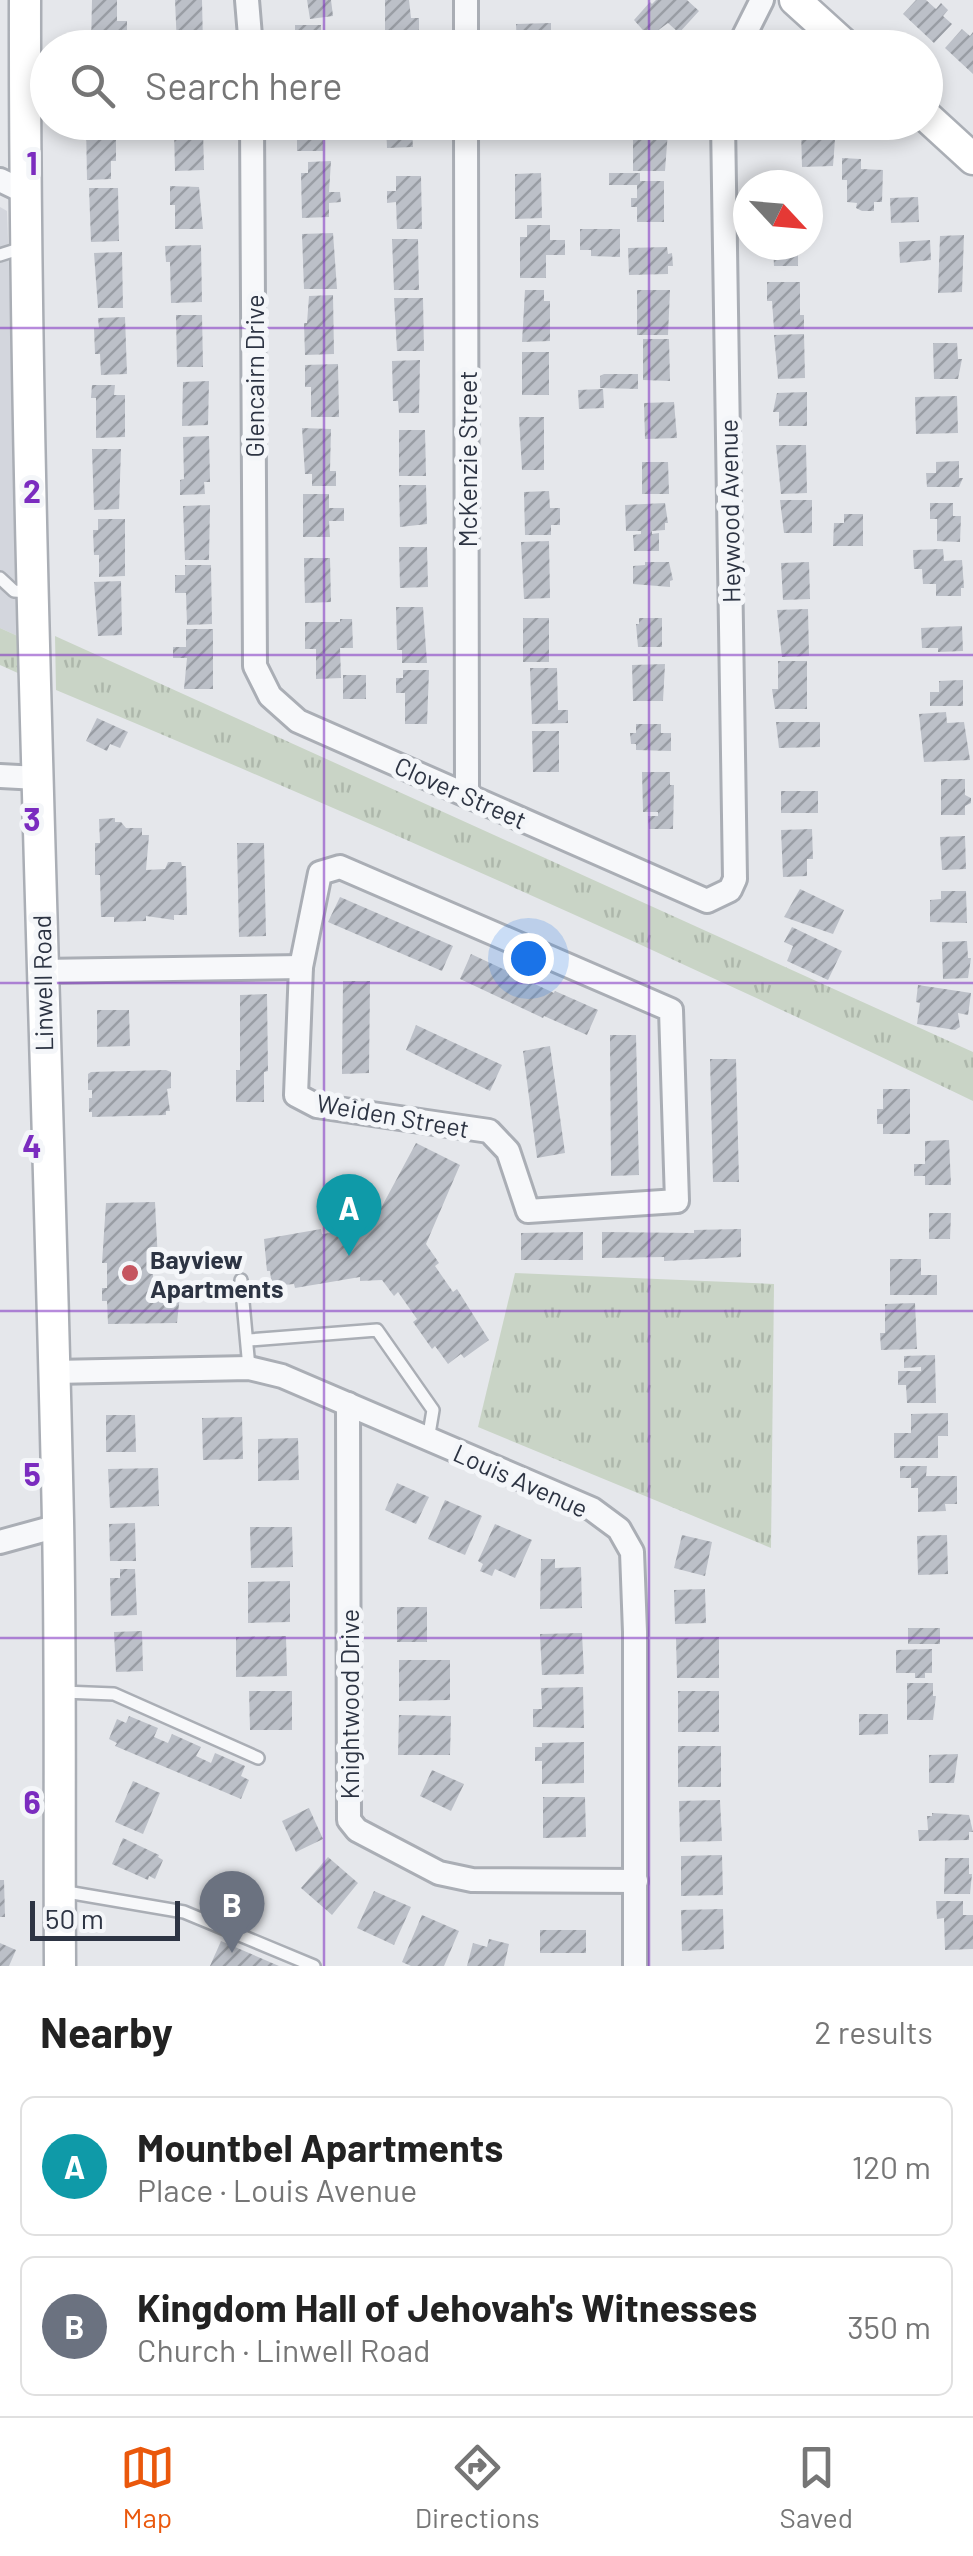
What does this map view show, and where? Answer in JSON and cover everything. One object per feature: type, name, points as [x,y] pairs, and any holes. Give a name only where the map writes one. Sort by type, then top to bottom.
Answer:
[{"type":"main road","name":"Linwell Road","points":[[25,0],[12,186],[13,251],[34,592],[58,1526],[60,1966]]},
{"type":"main road","points":[[795,0],[828,30]]},
{"type":"main road","points":[[943,131],[973,158]]},
{"type":"street","points":[[247,0],[250,30]]},
{"type":"street","points":[[466,0],[466,30]]},
{"type":"street","points":[[747,30],[762,0]]},
{"type":"street","name":"Glencairn Drive","points":[[252,140],[256,630]]},
{"type":"street","name":"McKenzie Street","points":[[466,140],[467,795]]},
{"type":"street","name":"Heywood Avenue","points":[[722,894],[730,890],[736,879],[723,140]]},
{"type":"street","name":"Clover Street","points":[[256,630],[256,666],[270,696],[298,721],[707,902],[722,894]]},
{"type":"street","points":[[0,776],[38,778]]},
{"type":"street","name":"Weiden Street","points":[[340,866],[672,1010],[677,1201],[528,1211],[508,1151],[489,1131],[317,1106],[296,1096],[301,968],[320,873],[340,866]]},
{"type":"street","points":[[42,971],[301,968]]},
{"type":"street","name":"Louis Avenue","points":[[54,1372],[249,1368],[282,1376],[592,1509],[619,1530],[632,1552],[635,1966]]},
{"type":"street","name":"Knightwood Drive","points":[[348,1404],[349,1820],[357,1830],[439,1873],[472,1880],[636,1881]]},
{"type":"street","points":[[0,1542],[58,1526]]},
{"type":"lane","points":[[0,578],[14,591],[34,592]]},
{"type":"lane","points":[[241,1280],[249,1368]]},
{"type":"lane","points":[[249,1340],[377,1330],[432,1410],[428,1440]]},
{"type":"lane","points":[[58,1692],[114,1694],[258,1758]]},
{"type":"lane","points":[[60,1891],[184,1912],[314,1966]]},
{"type":"shaded area","points":[[0,207],[7,211],[22,638],[0,628]]},
{"type":"green space","points":[[0,628],[22,638],[20,674],[0,665]]},
{"type":"green space","points":[[55,636],[973,1052],[973,1101],[518,889],[56,690]]},
{"type":"green space","points":[[515,1273],[774,1284],[771,1548],[478,1427]]},
{"type":"building","points":[[92,0],[117,0],[117,21],[127,21],[127,30],[91,30]]},
{"type":"building","points":[[175,0],[202,0],[203,30],[176,30]]},
{"type":"building","points":[[307,0],[331,0],[333,16],[310,19]]},
{"type":"building","points":[[385,0],[409,0],[411,18],[419,18],[419,30],[385,30]]},
{"type":"building","points":[[656,0],[687,0],[699,11],[682,30],[668,23],[658,30],[643,30],[634,20]]},
{"type":"building","points":[[916,0],[926,0],[936,9],[941,3],[948,10],[943,16],[952,24],[943,34],[943,30],[920,30],[903,14]]},
{"type":"building","points":[[551,23],[551,30],[516,30],[516,24]]},
{"type":"building","points":[[295,25],[321,25],[321,30],[295,30]]},
{"type":"building","points":[[962,29],[970,36],[973,32],[973,74],[945,48]]},
{"type":"building","points":[[86,140],[116,140],[111,179],[87,180]]},
{"type":"building","points":[[174,140],[203,140],[204,170],[175,171]]},
{"type":"building","points":[[297,140],[323,140],[323,151],[297,151]]},
{"type":"building","points":[[387,140],[412,140],[413,147],[387,148]]},
{"type":"building","points":[[633,140],[667,140],[665,171],[633,171]]},
{"type":"building","points":[[801,140],[835,140],[833,166],[802,167]]},
{"type":"building","points":[[842,158],[861,159],[861,169],[883,170],[882,202],[874,202],[874,211],[862,211],[856,208],[857,203],[847,202]]},
{"type":"building","points":[[331,161],[329,192],[340,192],[341,202],[329,203],[329,217],[302,218],[301,173],[308,173],[308,162]]},
{"type":"building","points":[[541,173],[542,218],[515,219],[515,174]]},
{"type":"building","points":[[609,173],[640,173],[640,181],[664,181],[664,222],[637,222],[637,207],[631,207],[631,198],[637,198],[637,185],[609,185]]},
{"type":"building","points":[[396,176],[421,176],[422,229],[397,229],[396,202],[387,203],[387,191],[396,191]]},
{"type":"building","points":[[170,186],[199,187],[203,229],[175,229]]},
{"type":"building","points":[[89,188],[118,188],[119,241],[91,242]]},
{"type":"building","points":[[918,197],[919,222],[891,223],[890,198]]},
{"type":"building","points":[[527,225],[550,225],[550,240],[565,240],[565,255],[546,255],[546,278],[520,278],[520,237],[527,237]]},
{"type":"building","points":[[580,229],[620,229],[620,257],[591,256],[591,250],[580,250]]},
{"type":"building","points":[[333,233],[337,289],[304,289],[302,234]]},
{"type":"building","points":[[964,235],[962,292],[938,293],[940,236]]},
{"type":"building","points":[[392,239],[418,239],[419,290],[394,290]]},
{"type":"building","points":[[930,240],[931,260],[900,263],[899,242]]},
{"type":"building","points":[[201,245],[202,302],[171,303],[170,262],[166,262],[165,246]]},
{"type":"building","points":[[667,247],[673,266],[668,266],[668,274],[629,275],[628,248]]},
{"type":"building","points":[[122,252],[123,308],[98,308],[94,253]]},
{"type":"building","points":[[774,260],[798,260],[798,266],[774,266]]},
{"type":"building","points":[[767,282],[800,282],[804,329],[774,329]]},
{"type":"building","points":[[525,290],[544,290],[544,301],[550,301],[550,341],[522,342]]},
{"type":"building","points":[[637,290],[670,290],[668,335],[637,335]]},
{"type":"building","points":[[333,295],[334,354],[305,355],[304,323],[309,296]]},
{"type":"building","points":[[394,298],[423,298],[424,351],[397,351]]},
{"type":"building","points":[[176,315],[202,315],[203,367],[177,367]]},
{"type":"building","points":[[125,317],[127,374],[101,375],[100,354],[95,354],[94,328],[99,328],[98,318]]},
{"type":"building","points":[[804,334],[805,378],[778,379],[774,335]]},
{"type":"building","points":[[643,339],[669,339],[670,381],[643,380]]},
{"type":"building","points":[[933,343],[957,343],[958,359],[962,359],[958,379],[934,379]]},
{"type":"building","points":[[522,352],[549,352],[549,395],[522,395]]},
{"type":"building","points":[[420,360],[419,413],[399,413],[398,401],[393,401],[392,361]]},
{"type":"building","points":[[338,364],[339,417],[311,417],[311,387],[305,387],[305,365]]},
{"type":"building","points":[[638,374],[638,389],[600,388],[600,376]]},
{"type":"building","points":[[209,381],[208,425],[182,426],[183,382]]},
{"type":"building","points":[[92,385],[115,385],[114,395],[125,395],[125,437],[96,438],[96,398],[91,398]]},
{"type":"building","points":[[603,389],[604,408],[579,409],[578,390]]},
{"type":"building","points":[[807,392],[807,426],[779,426],[779,412],[773,412],[777,393]]},
{"type":"building","points":[[957,396],[958,433],[916,434],[915,397]]},
{"type":"building","points":[[674,402],[677,438],[645,439],[644,403]]},
{"type":"building","points":[[519,417],[544,417],[544,470],[522,470]]},
{"type":"building","points":[[302,428],[331,429],[330,471],[336,471],[336,486],[312,486],[312,474],[305,474]]},
{"type":"building","points":[[399,430],[425,430],[426,476],[399,476]]},
{"type":"building","points":[[209,436],[210,482],[204,482],[205,494],[180,495],[180,480],[184,479],[183,437]]},
{"type":"building","points":[[776,445],[806,445],[807,493],[781,494]]},
{"type":"building","points":[[92,449],[121,449],[119,509],[94,510]]},
{"type":"building","points":[[959,461],[959,478],[963,478],[959,487],[927,487],[926,473],[936,473],[936,462]]},
{"type":"building","points":[[642,462],[668,462],[669,494],[642,494]]},
{"type":"building","points":[[399,485],[426,485],[427,524],[400,527]]},
{"type":"building","points":[[549,491],[550,508],[560,508],[560,525],[551,525],[551,535],[525,535],[524,492]]},
{"type":"building","points":[[303,494],[329,494],[329,508],[344,508],[344,521],[329,521],[330,537],[303,537]]},
{"type":"building","points":[[780,500],[812,500],[812,533],[784,533]]},
{"type":"building","points":[[665,503],[665,530],[652,531],[659,533],[659,551],[634,551],[633,535],[641,531],[626,531],[625,505]]},
{"type":"building","points":[[930,503],[953,503],[953,516],[961,516],[960,542],[937,541],[937,519],[930,519]]},
{"type":"building","points":[[210,505],[209,560],[185,560],[183,506]]},
{"type":"building","points":[[844,514],[863,514],[863,546],[833,546],[834,523],[844,523]]},
{"type":"building","points":[[98,519],[125,519],[125,576],[99,577],[93,530],[98,530]]},
{"type":"building","points":[[549,541],[550,598],[524,599],[521,542]]},
{"type":"building","points":[[399,547],[427,547],[428,587],[400,588]]},
{"type":"building","points":[[943,549],[944,561],[962,560],[961,596],[936,596],[936,584],[923,584],[922,569],[914,569],[913,550]]},
{"type":"building","points":[[304,558],[330,558],[331,602],[305,603]]},
{"type":"building","points":[[669,562],[673,580],[670,587],[633,584],[633,566]]},
{"type":"building","points":[[809,562],[810,599],[783,600],[781,563]]},
{"type":"building","points":[[185,565],[211,565],[212,624],[187,625],[186,593],[175,593],[175,575],[185,575]]},
{"type":"building","points":[[121,581],[122,635],[98,636],[94,582]]},
{"type":"building","points":[[396,607],[423,607],[427,663],[402,663],[402,650],[397,650]]},
{"type":"building","points":[[808,609],[809,656],[782,657],[777,610]]},
{"type":"building","points":[[523,618],[549,618],[549,662],[523,662]]},
{"type":"building","points":[[639,618],[662,618],[662,647],[638,647]]},
{"type":"building","points":[[352,619],[353,648],[340,648],[341,678],[316,679],[316,649],[305,649],[305,622]]},
{"type":"building","points":[[962,626],[963,651],[922,648],[921,628]]},
{"type":"building","points":[[186,629],[213,629],[213,689],[184,689],[187,658],[173,658],[173,647],[186,647]]},
{"type":"building","points":[[778,661],[807,661],[807,709],[775,709],[772,689],[778,689]]},
{"type":"building","points":[[665,664],[663,701],[633,701],[632,665]]},
{"type":"building","points":[[530,668],[557,668],[558,710],[568,710],[568,723],[532,724]]},
{"type":"building","points":[[403,670],[429,670],[427,724],[405,724],[405,693],[396,693],[396,678],[403,678]]},
{"type":"building","points":[[343,675],[366,675],[366,699],[343,699]]},
{"type":"building","points":[[963,680],[963,706],[930,706],[930,692],[939,692],[939,681]]},
{"type":"building","points":[[946,712],[947,723],[964,722],[970,760],[924,762],[919,714]]},
{"type":"building","points":[[97,718],[128,732],[120,748],[110,744],[107,751],[86,741]]},
{"type":"building","points":[[776,722],[820,722],[820,747],[779,748]]},
{"type":"building","points":[[636,724],[661,724],[661,733],[671,733],[671,751],[636,750],[630,733],[636,733]]},
{"type":"building","points":[[532,731],[559,731],[559,772],[533,772]]},
{"type":"building","points":[[642,772],[670,772],[670,785],[674,785],[673,829],[649,829],[648,816],[658,816],[658,812],[643,812]]},
{"type":"building","points":[[941,779],[965,779],[965,795],[971,803],[965,806],[965,815],[941,815]]},
{"type":"building","points":[[781,791],[818,791],[818,813],[781,813]]},
{"type":"building","points":[[115,818],[126,828],[142,828],[142,835],[149,835],[146,870],[165,869],[168,862],[186,866],[187,915],[174,915],[174,920],[146,916],[146,921],[114,922],[114,917],[101,917],[95,843],[100,843],[99,819]]},
{"type":"building","points":[[812,829],[813,859],[807,859],[807,876],[783,877],[781,830]]},
{"type":"building","points":[[965,836],[966,869],[942,870],[940,837]]},
{"type":"building","points":[[237,843],[264,843],[266,936],[239,937]]},
{"type":"building","points":[[800,889],[844,910],[833,934],[784,917]]},
{"type":"building","points":[[941,891],[966,891],[967,923],[930,922],[930,900],[941,899]]},
{"type":"building","points":[[340,897],[453,946],[442,971],[328,922]]},
{"type":"building","points":[[792,927],[842,951],[828,980],[787,961],[793,946],[784,942]]},
{"type":"building","points":[[967,941],[971,958],[968,978],[943,979],[942,942]]},
{"type":"building","points":[[471,954],[598,1010],[587,1035],[460,979]]},
{"type":"building","points":[[343,981],[370,981],[369,1073],[342,1074]]},
{"type":"building","points":[[918,985],[971,993],[968,1015],[958,1013],[960,1027],[955,1030],[917,1024]]},
{"type":"building","points":[[267,994],[268,1071],[264,1072],[264,1102],[236,1102],[240,995]]},
{"type":"building","points":[[97,1010],[129,1010],[130,1046],[97,1047]]},
{"type":"building","points":[[416,1025],[502,1065],[490,1091],[406,1050]]},
{"type":"building","points":[[610,1035],[636,1035],[639,1175],[611,1176]]},
{"type":"building","points":[[550,1046],[565,1153],[537,1158],[523,1051]]},
{"type":"building","points":[[710,1059],[736,1059],[739,1182],[713,1182]]},
{"type":"building","points":[[91,1072],[171,1072],[171,1088],[167,1089],[170,1111],[166,1115],[92,1117],[89,1112]]},
{"type":"building","points":[[883,1089],[910,1089],[910,1134],[883,1134],[883,1124],[877,1124],[877,1109],[883,1109]]},
{"type":"building","points":[[949,1140],[951,1185],[925,1185],[925,1176],[914,1176],[914,1164],[925,1164],[925,1141]]},
{"type":"building","points":[[416,1143],[460,1165],[426,1244],[439,1263],[435,1266],[453,1292],[457,1289],[489,1340],[448,1364],[413,1322],[417,1319],[398,1292],[394,1296],[382,1280],[360,1281],[360,1277],[295,1288],[294,1284],[272,1286],[267,1271],[264,1239],[321,1229],[322,1234],[355,1230],[354,1225],[373,1223]]},
{"type":"building","name":"Bayview Apartments","points":[[155,1202],[158,1262],[153,1262],[153,1284],[181,1285],[177,1323],[108,1324],[107,1301],[102,1301],[102,1288],[107,1288],[107,1263],[102,1263],[106,1203]]},
{"type":"building","points":[[929,1213],[951,1213],[950,1239],[929,1239]]},
{"type":"building","points":[[741,1229],[741,1257],[664,1261],[664,1257],[602,1258],[602,1232]]},
{"type":"building","points":[[583,1232],[583,1260],[521,1260],[521,1233]]},
{"type":"building","points":[[890,1259],[921,1259],[921,1275],[937,1275],[937,1295],[890,1295]]},
{"type":"building","points":[[915,1303],[917,1349],[881,1350],[885,1304]]},
{"type":"building","points":[[935,1355],[936,1403],[907,1403],[906,1385],[898,1385],[898,1371],[921,1371],[921,1367],[904,1368],[904,1356]]},
{"type":"building","points":[[948,1413],[948,1436],[938,1436],[938,1458],[894,1458],[894,1433],[911,1433],[911,1414]]},
{"type":"building","points":[[106,1415],[135,1415],[136,1452],[106,1452]]},
{"type":"building","points":[[242,1417],[243,1459],[203,1460],[202,1418]]},
{"type":"building","points":[[298,1438],[299,1480],[258,1481],[258,1439]]},
{"type":"building","points":[[900,1466],[927,1466],[926,1476],[957,1476],[957,1504],[945,1504],[946,1511],[918,1512],[918,1488],[911,1488],[911,1478],[900,1478]]},
{"type":"building","points":[[158,1468],[159,1506],[110,1508],[108,1469]]},
{"type":"building","points":[[397,1483],[429,1497],[416,1524],[385,1510]]},
{"type":"building","points":[[445,1500],[482,1516],[465,1555],[428,1539]]},
{"type":"building","points":[[135,1523],[136,1561],[110,1561],[109,1524]]},
{"type":"building","points":[[495,1524],[532,1540],[515,1578],[495,1569],[492,1576],[480,1571],[483,1564],[478,1561]]},
{"type":"building","points":[[250,1527],[292,1527],[293,1567],[251,1568]]},
{"type":"building","points":[[682,1535],[712,1542],[705,1576],[674,1568]]},
{"type":"building","points":[[947,1535],[948,1574],[918,1575],[917,1536]]},
{"type":"building","points":[[541,1559],[555,1559],[555,1568],[581,1567],[582,1608],[540,1609]]},
{"type":"building","points":[[120,1569],[135,1569],[137,1615],[111,1616],[110,1578],[120,1578]]},
{"type":"building","points":[[290,1581],[290,1622],[248,1623],[248,1582]]},
{"type":"building","points":[[705,1589],[706,1623],[675,1624],[674,1590]]},
{"type":"building","points":[[397,1607],[427,1607],[427,1642],[397,1642]]},
{"type":"building","points":[[908,1628],[940,1628],[940,1644],[908,1644]]},
{"type":"building","points":[[142,1631],[143,1671],[116,1672],[114,1632]]},
{"type":"building","points":[[582,1633],[584,1674],[542,1675],[540,1634]]},
{"type":"building","points":[[286,1636],[287,1676],[236,1677],[236,1637]]},
{"type":"building","points":[[719,1637],[719,1678],[677,1678],[676,1638]]},
{"type":"building","points":[[932,1649],[932,1673],[925,1673],[925,1678],[915,1678],[915,1673],[896,1673],[896,1650]]},
{"type":"building","points":[[399,1660],[450,1660],[450,1700],[399,1701]]},
{"type":"building","points":[[907,1683],[933,1683],[933,1720],[907,1720]]},
{"type":"building","points":[[583,1687],[584,1728],[533,1727],[533,1709],[542,1709],[541,1688]]},
{"type":"building","points":[[249,1691],[292,1691],[292,1730],[250,1730]]},
{"type":"building","points":[[678,1691],[719,1691],[719,1732],[678,1732]]},
{"type":"building","points":[[859,1714],[888,1714],[888,1734],[859,1735]]},
{"type":"building","points":[[399,1715],[451,1716],[450,1755],[398,1755]]},
{"type":"building","points":[[129,1716],[158,1728],[154,1737],[168,1743],[172,1734],[201,1747],[196,1756],[211,1763],[215,1753],[245,1766],[241,1776],[249,1780],[241,1799],[115,1746],[117,1743],[109,1739],[117,1719],[126,1723]]},
{"type":"building","points":[[584,1742],[584,1783],[542,1784],[542,1761],[535,1761],[535,1747],[542,1747],[542,1743]]},
{"type":"building","points":[[678,1746],[721,1746],[721,1787],[678,1787]]},
{"type":"building","points":[[958,1754],[954,1783],[929,1783],[929,1755]]},
{"type":"building","points":[[432,1770],[464,1784],[451,1811],[420,1796]]},
{"type":"building","points":[[133,1781],[160,1793],[143,1834],[115,1822]]},
{"type":"building","points":[[543,1797],[585,1797],[586,1837],[543,1838]]},
{"type":"building","points":[[720,1800],[722,1841],[680,1842],[679,1801]]},
{"type":"building","points":[[309,1808],[323,1839],[296,1852],[282,1821]]},
{"type":"building","points":[[969,1815],[973,1832],[969,1832],[969,1840],[919,1841],[918,1830],[928,1830],[927,1816]]},
{"type":"building","points":[[123,1838],[163,1860],[155,1879],[149,1876],[148,1880],[112,1864]]},
{"type":"building","points":[[722,1855],[723,1895],[681,1896],[681,1856]]},
{"type":"building","points":[[328,1857],[358,1883],[332,1915],[301,1888]]},
{"type":"building","points":[[945,1858],[969,1858],[970,1894],[944,1894]]},
{"type":"building","points":[[0,1880],[4,1880],[5,1917],[0,1917]]},
{"type":"building","points":[[374,1891],[411,1907],[394,1945],[357,1928]]},
{"type":"building","points":[[936,1901],[963,1901],[963,1915],[973,1915],[973,1949],[945,1950],[944,1918],[937,1919]]},
{"type":"building","points":[[723,1909],[724,1949],[682,1951],[681,1910]]},
{"type":"building","points":[[422,1915],[459,1931],[444,1966],[411,1966],[402,1962]]},
{"type":"building","points":[[540,1930],[586,1930],[586,1953],[540,1953]]},
{"type":"building","points":[[489,1939],[509,1944],[504,1966],[467,1966],[473,1943],[487,1947]]},
{"type":"building","points":[[221,1941],[279,1966],[210,1966]]},
{"type":"building","points":[[0,1943],[16,1950],[9,1966],[0,1966]]},
{"type":"place","name":"Mountbel Apartments","points":[[349,1256]]},
{"type":"place","name":"Bayview Apartments","points":[[130,1273]]},
{"type":"place","name":"Kingdom Hall of Jehovah's Witnesses","points":[[232,1953]]}]
